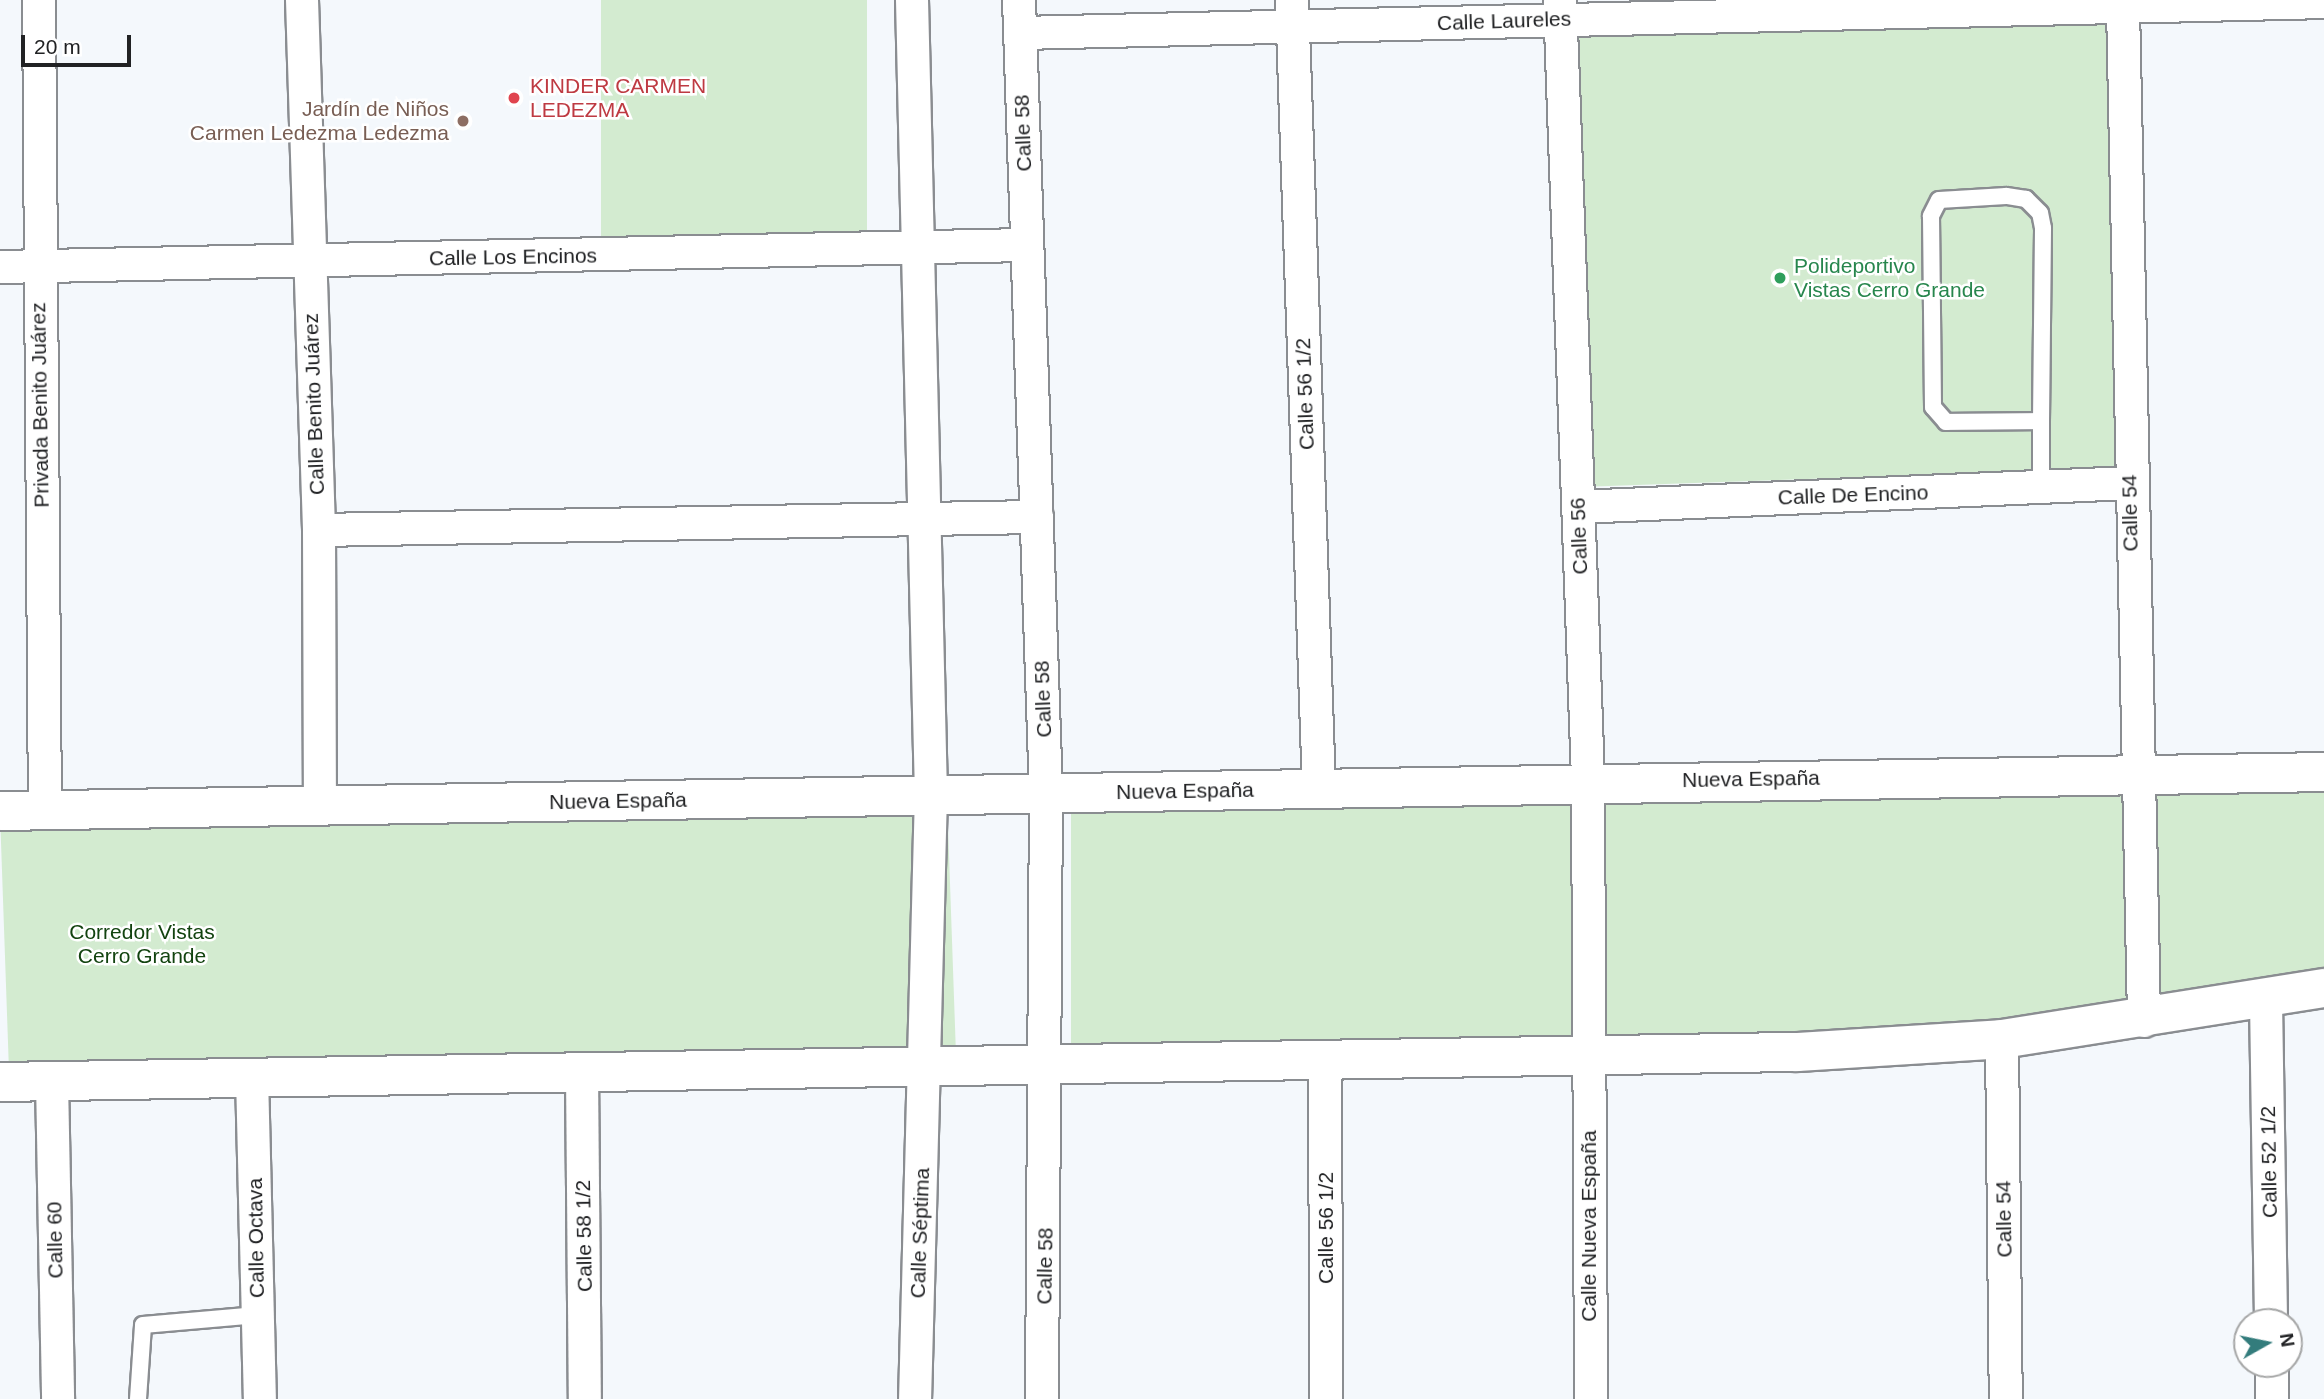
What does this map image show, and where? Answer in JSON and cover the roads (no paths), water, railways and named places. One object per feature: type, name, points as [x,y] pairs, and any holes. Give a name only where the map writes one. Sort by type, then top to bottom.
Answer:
[{"type":"street","name":"Privada Benito Juárez","points":[[39,0],[38,267],[45,810]]},
{"type":"street","name":"Calle Benito Juárez","points":[[302,0],[308,261],[319,530],[320,809]]},
{"type":"street","points":[[912,0],[929,521],[931,793],[926,1067]]},
{"type":"street","name":"Calle 58","points":[[1019,0],[1046,793],[1049,1065],[1042,1399]]},
{"type":"street","name":"Calle Laureles","points":[[1021,33],[1293,15],[1560,9],[2123,6],[2178,2],[2324,2]]},
{"type":"street","name":"Calle 54","points":[[2123,6],[2129,483],[2144,1021]]},
{"type":"street","name":"Calle 56","points":[[1560,9],[1588,780],[1588,1053]]},
{"type":"street","name":"Calle 56 1/2","points":[[1293,15],[1319,789]]},
{"type":"street","name":"Calle Los Encinos","points":[[0,267],[922,250],[1026,245]]},
{"type":"street","name":"Calle De Encino","points":[[1578,507],[2129,483]]},
{"type":"street","points":[[319,530],[1037,517]]},
{"type":"street","name":"Nueva España","points":[[45,810],[320,809],[931,793],[1319,789],[1588,780],[2324,772]]},
{"type":"street","points":[[0,811],[45,810]]},
{"type":"street","points":[[0,1082],[1049,1065],[1588,1053],[1797,1052],[2002,1040],[2144,1021],[2266,1001],[2324,988]]},
{"type":"street","name":"Calle 52 1/2","points":[[2266,1001],[2271,1308]]},
{"type":"street","name":"Calle 54","points":[[2002,1040],[2006,1399]]},
{"type":"street","name":"Calle Nueva España","points":[[1588,1053],[1591,1399]]},
{"type":"street","name":"Calle 56 1/2","points":[[1325,1058],[1326,1399]]},
{"type":"street","name":"Calle Séptima","points":[[915,1399],[926,1067]]},
{"type":"street","name":"Calle 58 1/2","points":[[582,1073],[585,1399]]},
{"type":"street","name":"Calle Octava","points":[[252,1076],[260,1399]]},
{"type":"street","name":"Calle 60","points":[[52,1081],[58,1399]]},
{"type":"street","points":[[2272,1378],[2272,1399]]},
{"type":"lane","points":[[2041,421],[1947,422],[1933,407],[1931,216],[1939,200],[2006,196],[2026,199],[2039,213],[2041,421],[2041,487]]},
{"type":"lane","points":[[138,1399],[143,1325],[258,1315]]},
{"type":"place","name":"KINDER CARMEN LEDEZMA","points":[[514,98]]},
{"type":"place","name":"Jardín de Niños Carmen Ledezma Ledezma","points":[[463,121]]},
{"type":"place","name":"Polideportivo Vistas Cerro Grande","points":[[1780,278]]},
{"type":"park label","name":"Corredor Vistas Cerro Grande","points":[[142,944]]}]
